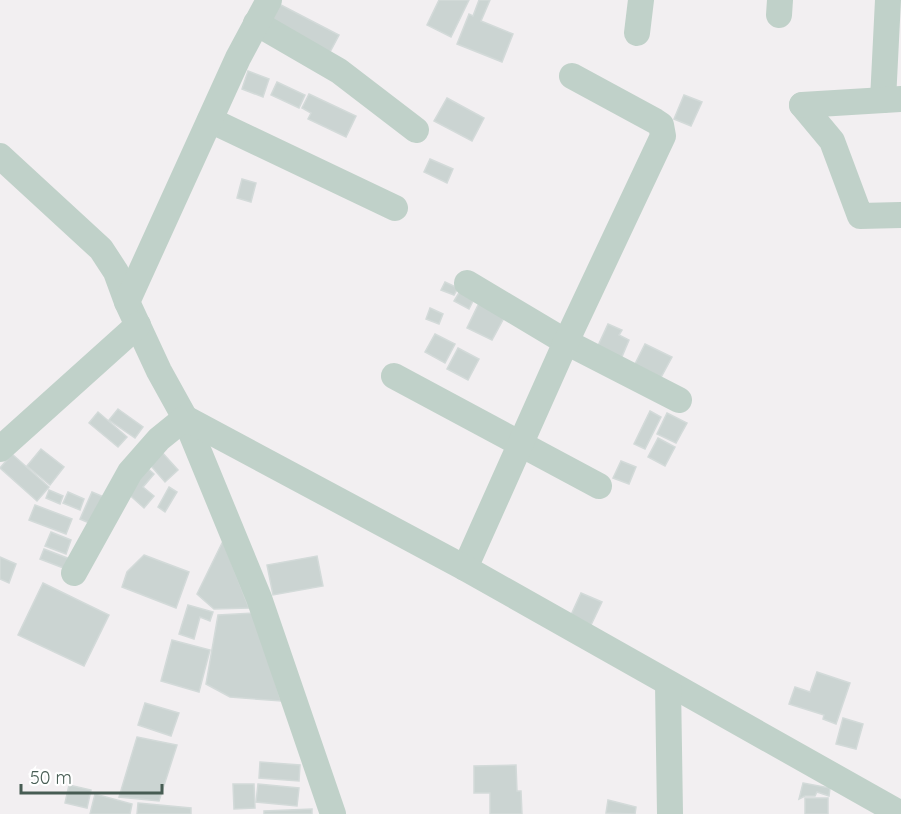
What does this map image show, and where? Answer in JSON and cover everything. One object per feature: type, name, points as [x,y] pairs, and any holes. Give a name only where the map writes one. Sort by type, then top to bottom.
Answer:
[{"type":"street","points":[[0,449],[133,314],[210,120],[238,58],[269,0]]},
{"type":"street","points":[[637,33],[641,0]]},
{"type":"street","points":[[888,0],[892,100],[802,105],[832,141],[860,216],[901,215]]},
{"type":"street","points":[[256,23],[339,71],[416,130]]},
{"type":"street","points":[[465,568],[566,342],[663,136],[661,125],[572,76]]},
{"type":"street","points":[[210,120],[395,208]]},
{"type":"street","points":[[2,161],[102,249],[116,272],[159,371],[185,418],[259,598],[333,814]]},
{"type":"street","points":[[467,283],[566,342],[679,400]]},
{"type":"street","points":[[394,376],[599,486]]},
{"type":"street","points":[[185,418],[465,568],[901,814]]},
{"type":"street","points":[[74,573],[130,472],[159,439],[185,418]]},
{"type":"street","points":[[668,684],[670,814]]},
{"type":"building","points":[[439,0],[469,0],[451,37],[427,25]]},
{"type":"building","points":[[479,0],[490,0],[481,21],[513,34],[502,62],[457,44],[469,14],[473,16]]},
{"type":"building","points":[[279,4],[339,35],[330,52],[270,21]]},
{"type":"building","points":[[248,71],[269,79],[263,97],[242,89]]},
{"type":"building","points":[[277,82],[305,95],[299,108],[271,95]]},
{"type":"building","points":[[309,94],[356,116],[346,137],[308,119],[311,113],[302,108]]},
{"type":"building","points":[[684,95],[702,102],[691,126],[674,119]]},
{"type":"building","points":[[447,98],[484,118],[472,141],[434,121]]},
{"type":"building","points":[[430,159],[453,169],[447,183],[424,172]]},
{"type":"building","points":[[242,179],[256,183],[251,202],[237,198]]},
{"type":"building","points":[[445,282],[458,288],[454,295],[441,290]]},
{"type":"building","points":[[460,291],[474,299],[469,309],[454,301]]},
{"type":"building","points":[[479,303],[505,316],[492,340],[467,328]]},
{"type":"building","points":[[430,308],[443,314],[439,324],[426,319]]},
{"type":"building","points":[[608,324],[622,330],[619,335],[629,340],[621,359],[597,348]]},
{"type":"building","points":[[435,334],[455,344],[445,363],[425,352]]},
{"type":"building","points":[[645,344],[672,357],[659,381],[633,368]]},
{"type":"building","points":[[458,348],[479,359],[468,380],[447,369]]},
{"type":"building","points":[[118,409],[143,427],[135,438],[109,420]]},
{"type":"building","points":[[650,411],[661,417],[645,449],[634,444]]},
{"type":"building","points":[[98,412],[127,437],[118,447],[89,423]]},
{"type":"building","points":[[667,413],[687,423],[676,443],[657,434]]},
{"type":"building","points":[[658,438],[675,447],[665,466],[648,457]]},
{"type":"building","points":[[41,449],[64,467],[50,485],[27,466]]},
{"type":"building","points":[[159,449],[178,470],[165,482],[146,460]]},
{"type":"building","points":[[12,454],[49,487],[37,501],[0,468]]},
{"type":"building","points":[[621,461],[636,467],[629,484],[613,478]]},
{"type":"building","points":[[145,466],[154,474],[143,487],[154,496],[144,508],[124,490]]},
{"type":"building","points":[[169,487],[177,492],[165,512],[158,507]]},
{"type":"building","points":[[49,490],[63,496],[60,504],[46,498]]},
{"type":"building","points":[[68,492],[84,499],[80,510],[63,503]]},
{"type":"building","points":[[92,492],[106,498],[94,525],[80,519]]},
{"type":"building","points":[[35,505],[72,519],[66,534],[29,520]]},
{"type":"building","points":[[51,532],[71,540],[66,554],[45,546]]},
{"type":"building","points":[[223,541],[249,608],[214,609],[197,594]]},
{"type":"building","points":[[44,549],[70,559],[66,569],[40,559]]},
{"type":"building","points":[[144,555],[189,572],[176,608],[122,587],[127,572]]},
{"type":"building","points":[[317,556],[323,586],[273,595],[267,565]]},
{"type":"building","points":[[0,557],[16,564],[9,583],[0,579]]},
{"type":"building","points":[[43,583],[109,615],[84,666],[18,635]]},
{"type":"building","points":[[581,593],[602,602],[591,625],[571,615]]},
{"type":"building","points":[[188,605],[213,612],[210,621],[200,617],[194,639],[179,634]]},
{"type":"building","points":[[254,613],[281,701],[230,697],[206,684],[218,615]]},
{"type":"building","points":[[172,640],[210,650],[199,692],[161,681]]},
{"type":"building","points":[[817,672],[850,683],[836,724],[823,719],[824,715],[789,704],[795,687],[810,692]]},
{"type":"building","points":[[145,703],[179,713],[171,736],[138,725]]},
{"type":"building","points":[[843,718],[863,724],[856,749],[836,744]]},
{"type":"building","points":[[137,737],[177,745],[159,801],[119,797]]},
{"type":"building","points":[[260,762],[300,765],[299,781],[259,778]]},
{"type":"building","points":[[516,765],[517,791],[521,791],[522,814],[490,814],[490,793],[474,793],[474,766]]},
{"type":"building","points":[[803,783],[830,788],[829,796],[817,792],[815,796],[805,796],[799,799]]},
{"type":"building","points":[[233,784],[254,784],[255,808],[234,809]]},
{"type":"building","points":[[258,784],[299,788],[297,806],[256,802]]},
{"type":"building","points":[[69,785],[91,790],[87,808],[65,803]]},
{"type":"building","points":[[95,794],[132,804],[130,814],[90,814]]},
{"type":"building","points":[[805,798],[828,798],[828,814],[805,814]]},
{"type":"building","points":[[608,800],[636,807],[635,814],[606,813]]},
{"type":"building","points":[[138,803],[191,808],[191,814],[137,814]]},
{"type":"building","points":[[312,809],[312,814],[264,814],[264,811]]}]
